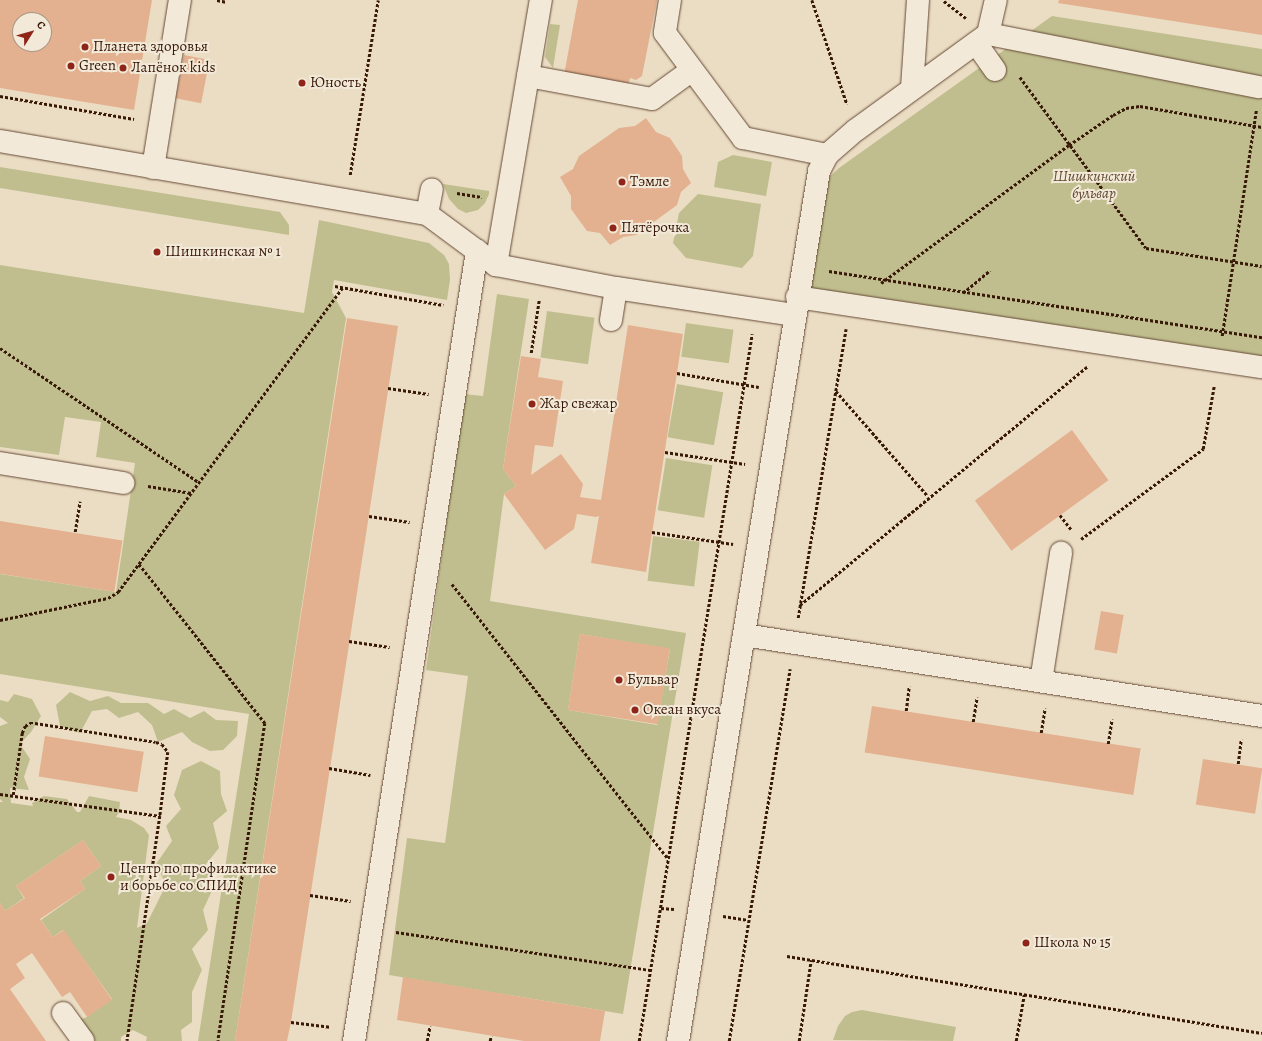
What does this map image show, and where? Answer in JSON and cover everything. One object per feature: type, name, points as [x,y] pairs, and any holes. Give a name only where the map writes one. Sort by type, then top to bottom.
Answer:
[{"type":"street","points":[[153,168],[180,0]]},
{"type":"street","points":[[496,265],[541,0]]},
{"type":"street","points":[[670,0],[665,33],[743,138],[827,155]]},
{"type":"street","points":[[912,88],[918,0]]},
{"type":"street","points":[[678,1041],[782,390],[819,172],[827,155],[856,130],[982,38],[996,0]]},
{"type":"street","points":[[982,38],[1005,70]]},
{"type":"street","points":[[982,38],[1259,87]]},
{"type":"street","points":[[528,76],[652,99],[692,70]]},
{"type":"street","points":[[0,141],[153,168],[200,168],[249,176],[427,214],[496,265],[616,288],[755,309],[796,306],[850,305],[1262,367]]},
{"type":"street","points":[[427,214],[432,189]]},
{"type":"street","points":[[355,1036],[467,310],[478,251]]},
{"type":"street","points":[[611,320],[616,288]]},
{"type":"street","points":[[0,463],[124,483]]},
{"type":"street","points":[[1041,681],[1061,553]]},
{"type":"street","points":[[744,634],[1262,716]]},
{"type":"street","points":[[63,1013],[83,1041]]},
{"type":"path","points":[[217,0],[227,2]]},
{"type":"path","points":[[352,167],[378,0]]},
{"type":"path","points":[[812,0],[856,130]]},
{"type":"path","points":[[1005,70],[1069,145],[1146,248],[1262,266]]},
{"type":"path","points":[[1061,553],[1203,449],[1234,261],[1259,87]]},
{"type":"path","points":[[0,96],[160,123]]},
{"type":"path","points":[[729,1041],[747,920],[850,305],[1069,145],[1113,115],[1126,108],[1140,106],[1262,127]]},
{"type":"path","points":[[432,189],[507,201]]},
{"type":"path","points":[[803,267],[1262,337]]},
{"type":"path","points":[[960,322],[964,292],[990,270]]},
{"type":"path","points":[[335,286],[467,310]]},
{"type":"path","points":[[0,620],[110,597],[118,592],[342,287]]},
{"type":"path","points":[[531,354],[540,295]]},
{"type":"path","points":[[639,1041],[755,309]]},
{"type":"path","points":[[800,605],[1114,345]]},
{"type":"path","points":[[0,348],[199,482]]},
{"type":"path","points":[[677,373],[782,390]]},
{"type":"path","points":[[388,388],[454,398]]},
{"type":"path","points":[[836,391],[927,494]]},
{"type":"path","points":[[665,452],[770,467]]},
{"type":"path","points":[[75,532],[83,476]]},
{"type":"path","points":[[124,483],[191,493]]},
{"type":"path","points":[[369,516],[434,525]]},
{"type":"path","points":[[652,532],[758,547]]},
{"type":"path","points":[[429,555],[669,858]]},
{"type":"path","points":[[139,564],[265,723],[218,1041]]},
{"type":"path","points":[[349,641],[414,651]]},
{"type":"path","points":[[13,795],[22,733],[25,726],[35,722],[156,742],[162,744],[166,748],[168,757],[127,1041]]},
{"type":"path","points":[[329,768],[395,778]]},
{"type":"path","points":[[0,794],[160,816]]},
{"type":"path","points":[[310,895],[375,905]]},
{"type":"path","points":[[718,915],[747,920]]},
{"type":"path","points":[[372,928],[651,970]]},
{"type":"path","points":[[787,956],[1262,1033]]},
{"type":"path","points":[[798,1041],[811,960]]},
{"type":"path","points":[[1016,1041],[1024,995]]},
{"type":"path","points":[[291,1022],[355,1036]]},
{"type":"path","points":[[427,1041],[430,1026]]},
{"type":"path","points":[[490,1041],[491,1036]]},
{"type":"green space","name":"Шишкинский бульвар","points":[[1052,16],[1262,49],[1262,372],[805,303],[824,182],[839,168]]},
{"type":"green space","points":[[550,24],[560,25],[553,68],[545,57]]},
{"type":"green space","points":[[733,155],[772,162],[766,196],[714,187],[718,162]]},
{"type":"green space","points":[[0,167],[280,212],[289,225],[289,235],[0,188]]},
{"type":"green space","points":[[443,184],[489,191],[489,194],[485,203],[478,210],[466,213],[458,209],[449,199]]},
{"type":"green space","points":[[698,194],[761,204],[753,256],[742,268],[686,258],[673,243],[679,213]]},
{"type":"green space","points":[[319,220],[429,243],[444,255],[449,264],[450,280],[447,300],[334,280],[332,292],[346,318],[235,1041],[198,1041],[249,714],[0,674],[0,574],[116,592],[135,463],[96,457],[101,422],[65,417],[59,455],[0,447],[0,265],[304,313]]},
{"type":"green space","points":[[497,294],[529,299],[503,469],[516,486],[504,494],[490,601],[686,633],[623,1014],[389,975],[407,838],[445,843],[468,676],[426,670],[464,394],[483,396]],"holes":[[[580,634],[670,649],[657,725],[568,710]]]},
{"type":"green space","points":[[547,311],[595,318],[588,364],[540,358]]},
{"type":"green space","points":[[686,323],[734,330],[729,363],[681,357]]},
{"type":"green space","points":[[677,384],[723,392],[714,445],[668,437]]},
{"type":"green space","points":[[666,458],[712,465],[704,518],[658,510]]},
{"type":"green space","points":[[653,536],[700,542],[694,586],[648,581]]},
{"type":"green space","points":[[70,692],[90,701],[108,696],[121,703],[148,703],[164,714],[174,709],[190,718],[204,711],[216,720],[238,721],[237,736],[223,750],[210,751],[192,742],[182,732],[158,742],[152,725],[138,712],[119,718],[107,709],[92,711],[80,733],[60,726],[56,705]]},
{"type":"green space","points":[[14,694],[32,699],[41,716],[31,732],[20,744],[30,759],[24,777],[29,790],[10,788],[11,803],[33,806],[32,803],[44,796],[67,799],[77,812],[80,812],[89,796],[120,802],[119,812],[116,817],[131,820],[144,828],[149,835],[137,928],[147,923],[166,885],[156,864],[172,841],[166,826],[181,809],[174,795],[182,770],[201,761],[220,771],[221,794],[227,811],[213,823],[219,848],[206,864],[215,884],[203,910],[208,930],[192,949],[202,970],[192,992],[192,1022],[181,1030],[182,1041],[146,1041],[147,1037],[133,1030],[121,1037],[121,1041],[91,1041],[79,1019],[85,1018],[112,999],[63,930],[53,937],[41,920],[85,889],[80,881],[101,866],[83,840],[16,886],[24,898],[5,911],[0,903],[0,802],[3,802],[0,799],[0,726],[8,723],[0,717],[0,700],[8,702]]},
{"type":"green space","points":[[862,1010],[956,1027],[953,1041],[833,1040],[838,1026],[845,1016],[852,1012]]},
{"type":"building","name":"Green","points":[[0,0],[152,0],[134,110],[0,88]]},
{"type":"building","points":[[578,0],[657,0],[642,76],[636,80],[630,78],[628,87],[564,75]]},
{"type":"building","points":[[1059,0],[1262,0],[1262,35],[1058,3]]},
{"type":"building","points":[[184,55],[210,60],[201,103],[176,98]]},
{"type":"building","points":[[646,118],[656,132],[670,138],[682,156],[683,169],[691,183],[681,192],[677,205],[636,235],[623,237],[610,245],[600,233],[587,231],[571,209],[571,196],[560,177],[573,169],[579,156],[619,128],[635,126]]},
{"type":"building","points":[[347,318],[398,326],[291,1022],[287,1041],[235,1041]]},
{"type":"building","points":[[628,325],[683,334],[646,572],[591,563],[599,516],[596,517],[577,514],[574,529],[545,550],[504,494],[516,486],[503,469],[521,356],[541,359],[538,377],[563,381],[553,447],[535,445],[531,475],[561,454],[583,484],[580,497],[601,500]]},
{"type":"building","points":[[1072,430],[1108,480],[1011,551],[975,501]]},
{"type":"building","points":[[0,521],[122,540],[114,592],[0,574]]},
{"type":"building","points":[[1101,611],[1124,615],[1117,653],[1094,649]]},
{"type":"building","name":"Бульвар","points":[[580,634],[670,648],[658,724],[568,710]]},
{"type":"building","points":[[872,706],[1141,749],[1133,795],[865,752]]},
{"type":"building","points":[[45,736],[144,752],[137,792],[39,776]]},
{"type":"building","points":[[1203,759],[1262,768],[1255,814],[1196,804]]},
{"type":"building","points":[[83,840],[101,866],[80,881],[85,889],[40,919],[53,937],[64,930],[112,1000],[87,1017],[70,992],[62,997],[32,953],[16,964],[25,978],[10,989],[46,1041],[0,1041],[0,903],[5,911],[25,898],[16,886]]},
{"type":"building","points":[[403,977],[605,1011],[600,1041],[524,1041],[397,1020]]},
{"type":"place","name":"Планета здоровья","points":[[85,47]]},
{"type":"place","name":"Green","points":[[71,66]]},
{"type":"place","name":"Лапёнок kids","points":[[123,68]]},
{"type":"place","name":"Юность","points":[[302,83]]},
{"type":"place","name":"Тэмле","points":[[622,182]]},
{"type":"place","name":"Пятёрочка","points":[[613,228]]},
{"type":"place","name":"Шишкинская № 1","points":[[157,252]]},
{"type":"place","name":"Жар свежар","points":[[532,404]]},
{"type":"place","name":"Бульвар","points":[[619,680]]},
{"type":"place","name":"Океан вкуса","points":[[635,710]]},
{"type":"place","name":"Центр по профилактике и борьбе со СПИД","points":[[111,877]]},
{"type":"place","name":"Школа № 15","points":[[1026,943]]}]
